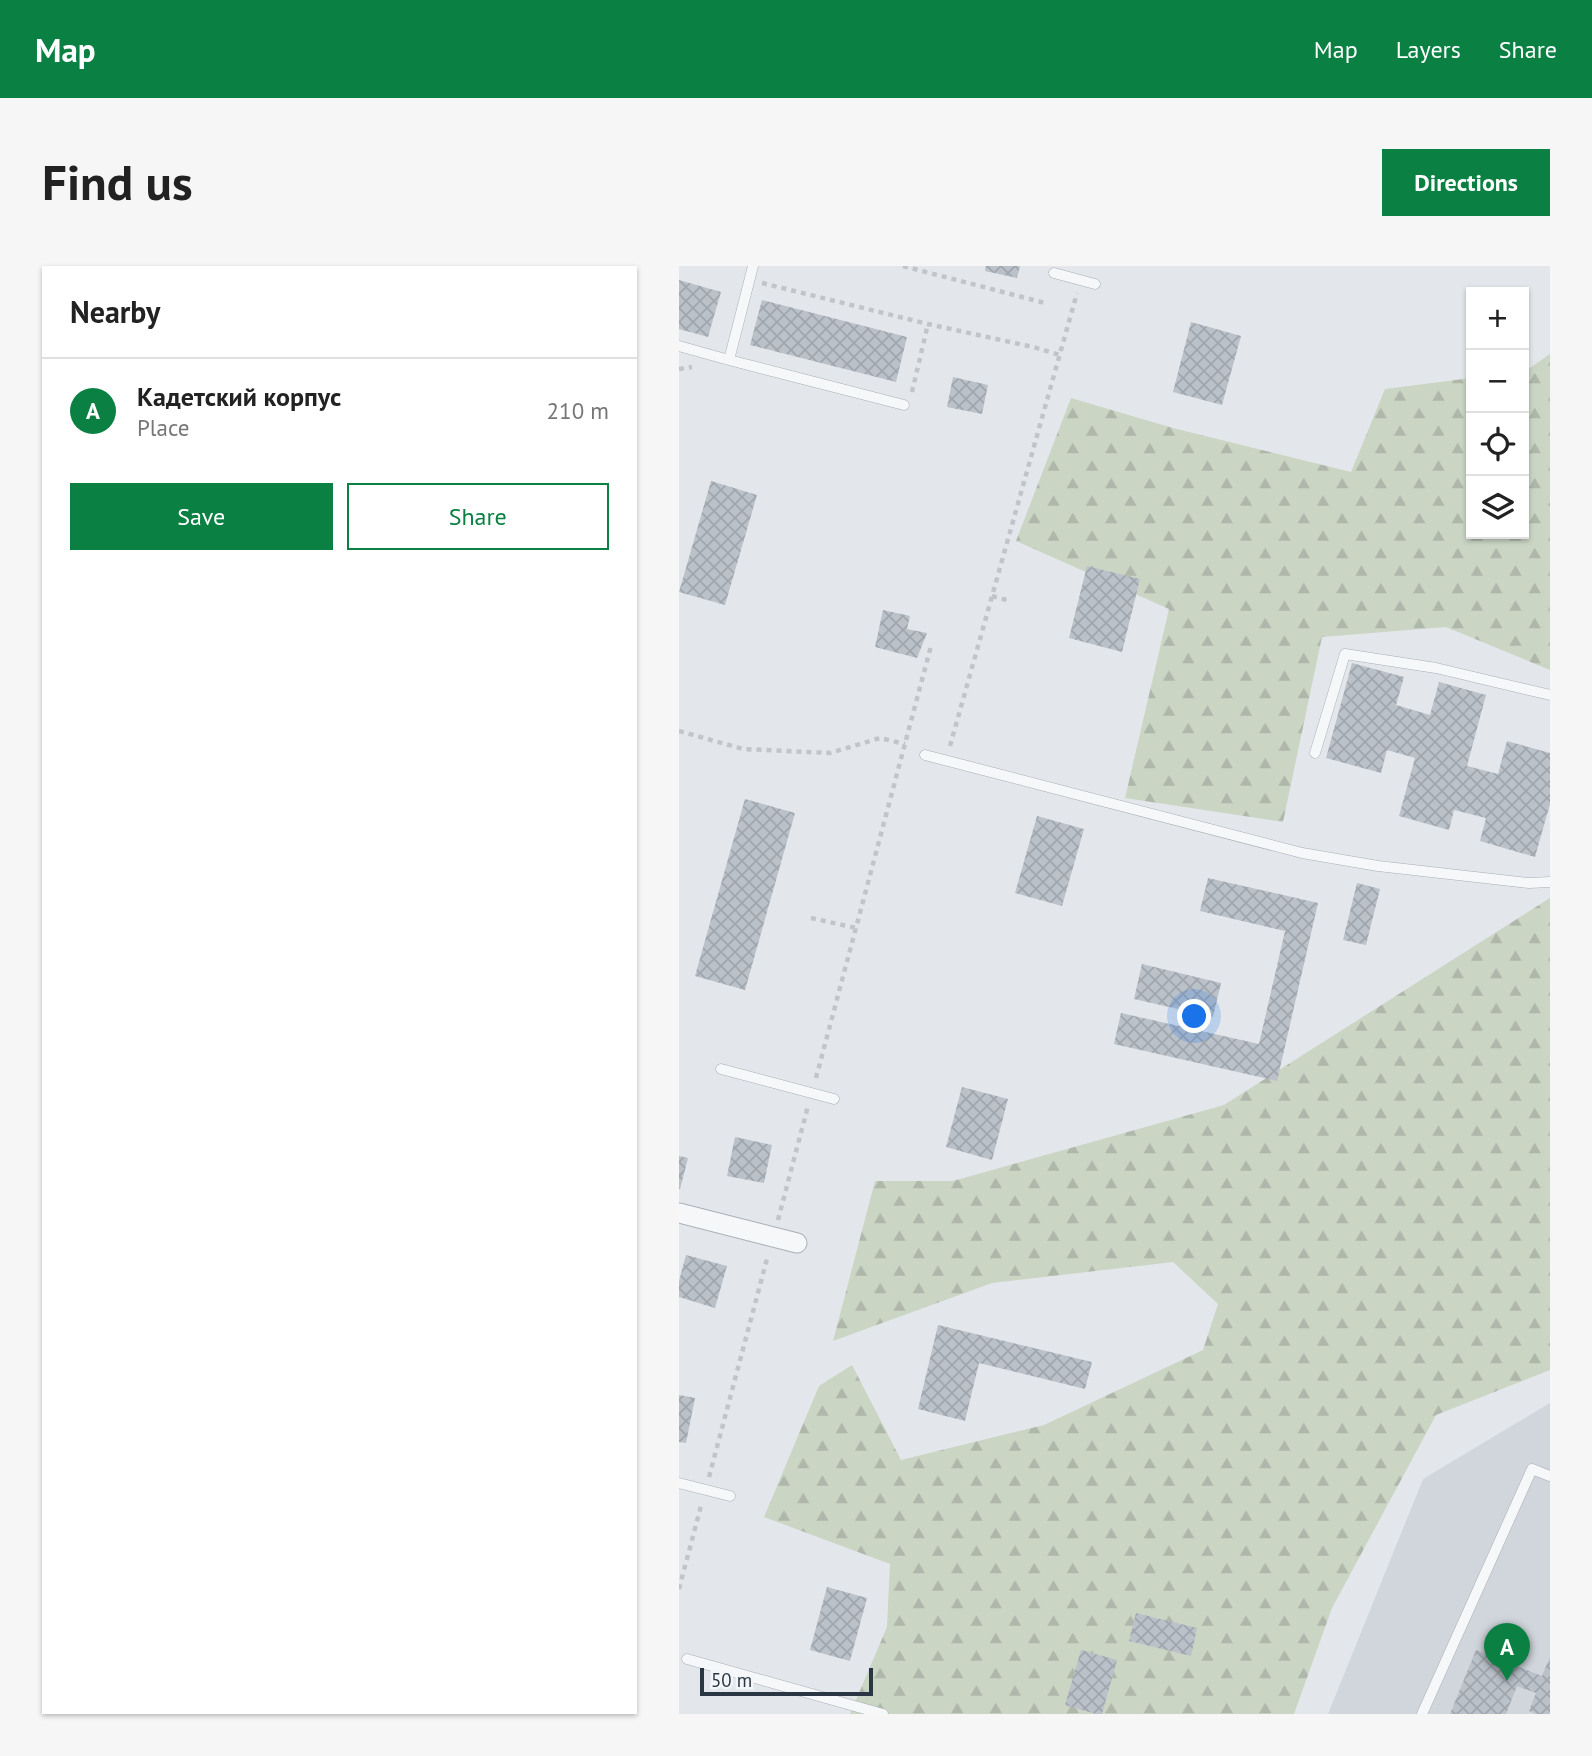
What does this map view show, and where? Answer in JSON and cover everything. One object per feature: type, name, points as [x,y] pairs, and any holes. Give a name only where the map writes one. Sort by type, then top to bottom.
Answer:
[{"type":"street","points":[[679,1213],[797,1243]]},
{"type":"lane","points":[[729,360],[753,266]]},
{"type":"lane","points":[[1054,273],[1095,284]]},
{"type":"lane","points":[[679,346],[904,405]]},
{"type":"lane","points":[[1315,752],[1345,654],[1436,668],[1550,695]]},
{"type":"lane","points":[[925,755],[1302,853],[1378,866],[1528,883],[1550,882]]},
{"type":"lane","points":[[721,1069],[835,1099]]},
{"type":"lane","points":[[1422,1714],[1532,1469],[1550,1476]]},
{"type":"lane","points":[[679,1483],[730,1496]]},
{"type":"lane","points":[[687,1660],[883,1714]]},
{"type":"path","points":[[903,266],[1045,303]]},
{"type":"path","points":[[749,280],[1060,355]]},
{"type":"path","points":[[946,761],[1081,281]]},
{"type":"path","points":[[904,405],[912,393],[928,324]]},
{"type":"path","points":[[992,596],[1010,601]]},
{"type":"path","points":[[679,1589],[931,646]]},
{"type":"path","points":[[679,730],[743,749],[830,753],[880,738],[905,744]]},
{"type":"path","points":[[811,918],[856,928]]},
{"type":"shaded area","points":[[1550,1403],[1550,1714],[1328,1714],[1423,1479]]},
{"type":"green space","points":[[1550,354],[1550,670],[1446,627],[1322,637],[1283,822],[1125,798],[1169,609],[1016,541],[1071,398],[1173,428],[1351,472],[1385,389],[1466,379],[1466,539],[1529,539],[1529,369]]},
{"type":"green space","points":[[1550,898],[1550,1370],[1436,1415],[1332,1608],[1294,1714],[850,1714],[887,1627],[890,1564],[764,1517],[819,1386],[852,1365],[901,1460],[1044,1425],[1203,1350],[1218,1304],[1173,1262],[992,1283],[833,1341],[875,1181],[953,1181],[1224,1105]]},
{"type":"building","points":[[986,266],[1020,266],[1017,278],[985,271]]},
{"type":"building","points":[[679,280],[721,292],[708,337],[679,329]]},
{"type":"building","points":[[762,300],[907,337],[896,382],[750,345]]},
{"type":"building","points":[[1191,322],[1241,336],[1222,405],[1173,392]]},
{"type":"building","points":[[953,377],[988,385],[982,414],[947,407]]},
{"type":"building","points":[[711,481],[757,495],[725,605],[679,592]]},
{"type":"building","points":[[1087,566],[1140,579],[1122,652],[1069,638]]},
{"type":"building","points":[[883,610],[910,616],[907,629],[927,633],[917,658],[875,647]]},
{"type":"building","points":[[1352,663],[1404,677],[1396,705],[1430,715],[1439,682],[1486,695],[1467,766],[1498,774],[1507,741],[1550,753],[1550,804],[1535,857],[1480,841],[1486,818],[1454,810],[1449,830],[1399,816],[1415,758],[1387,750],[1381,773],[1326,758]]},
{"type":"building","points":[[745,799],[795,813],[745,990],[695,976]]},
{"type":"building","points":[[1037,816],[1084,829],[1062,906],[1015,893]]},
{"type":"building","points":[[1208,878],[1318,903],[1277,1081],[1114,1044],[1121,1013],[1259,1044],[1285,931],[1200,911]]},
{"type":"building","points":[[1357,883],[1380,889],[1366,945],[1343,940]]},
{"type":"building","points":[[1142,964],[1221,983],[1213,1017],[1134,999]]},
{"type":"building","points":[[962,1087],[1008,1099],[992,1160],[946,1147]]},
{"type":"building","points":[[735,1137],[772,1145],[764,1183],[727,1176]]},
{"type":"building","points":[[679,1156],[688,1158],[680,1189],[679,1189]]},
{"type":"building","points":[[686,1255],[727,1266],[715,1308],[679,1297],[679,1281]]},
{"type":"building","points":[[938,1325],[1092,1362],[1085,1389],[979,1363],[965,1421],[918,1409]]},
{"type":"building","points":[[679,1395],[695,1398],[686,1443],[679,1442]]},
{"type":"building","points":[[827,1587],[867,1598],[850,1661],[810,1650]]},
{"type":"building","points":[[1136,1613],[1197,1628],[1191,1656],[1129,1641]]},
{"type":"building","points":[[1081,1650],[1117,1660],[1102,1714],[1065,1705]]},
{"type":"building","points":[[1476,1650],[1542,1676],[1550,1657],[1550,1714],[1529,1711],[1536,1693],[1517,1686],[1506,1714],[1450,1714]]},
{"type":"place","name":"Кадетский корпус","points":[[1507,1681]]}]
